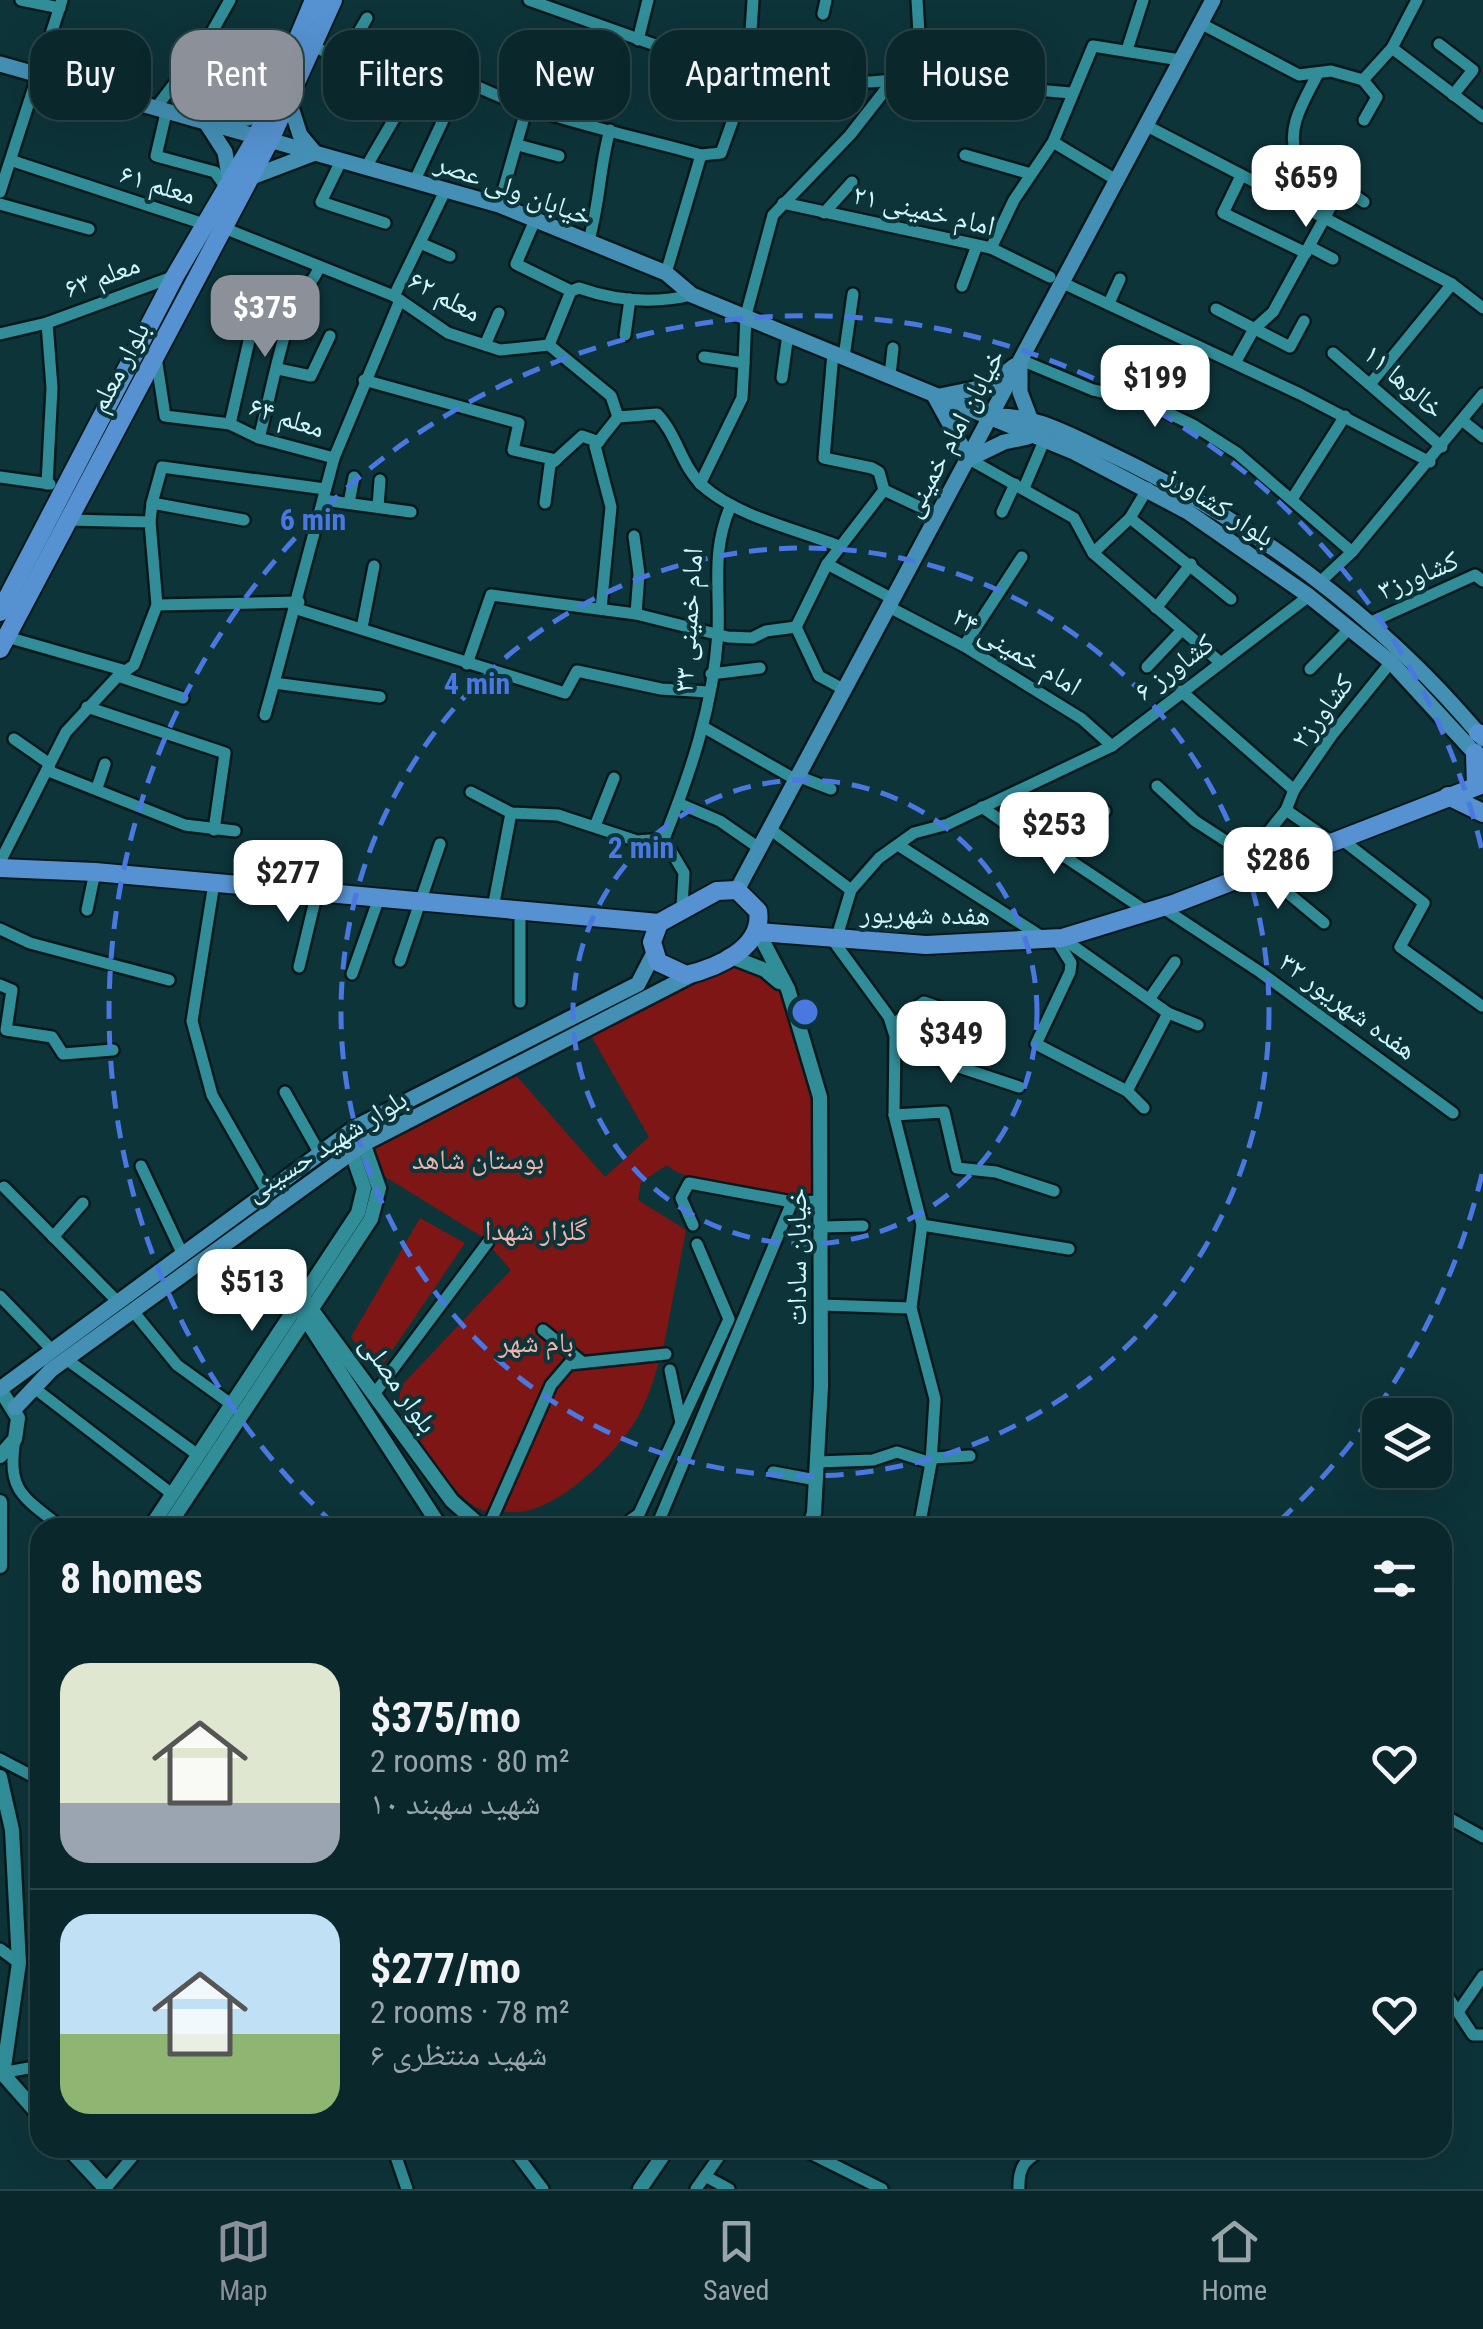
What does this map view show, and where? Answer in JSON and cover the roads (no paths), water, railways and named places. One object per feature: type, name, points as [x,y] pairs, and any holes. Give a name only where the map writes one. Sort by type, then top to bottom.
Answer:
[{"type":"main road","name":"بلوار معلم","points":[[303,43],[314,0]]},
{"type":"main road","name":"بلوار معلم","points":[[303,58],[314,47],[333,0]]},
{"type":"main road","name":"خیابان امام خمینی","points":[[737,890],[1021,360],[1056,280],[1118,181],[1213,0]]},
{"type":"main road","name":"خیابان ولی عصر","points":[[0,64],[30,73]]},
{"type":"main road","name":"خیابان ولی عصر","points":[[151,108],[499,204],[666,273],[692,296],[989,417]]},
{"type":"main road","points":[[235,120],[208,124],[237,181],[315,153],[291,120]]},
{"type":"main road","name":"بلوار معلم","points":[[3,643],[156,356],[215,226],[271,120]]},
{"type":"main road","name":"بلوار معلم","points":[[0,612],[175,276],[215,226]]},
{"type":"main road","points":[[1021,360],[1020,392],[1037,432],[969,459],[935,397],[989,386],[1021,360]]},
{"type":"main road","name":"بلوار کشاورز","points":[[989,417],[1037,432],[1192,497],[1320,582],[1371,622],[1480,745]]},
{"type":"main road","name":"بلوار کشاورز","points":[[1037,432],[1148,488],[1246,550],[1391,662],[1480,745]]},
{"type":"main road","points":[[1480,745],[1480,784]]},
{"type":"main road","name":"هفده شهریور","points":[[758,932],[926,945],[1055,939],[1156,910],[1250,867],[1337,841],[1480,784]]},
{"type":"main road","points":[[1448,796],[1483,813]]},
{"type":"main road","points":[[0,865],[660,923]]},
{"type":"main road","points":[[647,1000],[638,984],[654,952],[654,932],[660,923],[717,890],[737,890],[754,902],[758,932],[746,948],[696,973],[675,974],[654,952]]},
{"type":"main road","name":"بلوار شهید حسینی","points":[[15,1408],[35,1378],[59,1355],[360,1147],[696,973]]},
{"type":"main road","name":"بلوار شهید حسینی","points":[[125,1306],[184,1255],[351,1131],[638,984]]},
{"type":"main road","name":"بلوار شهید حسینی","points":[[0,1389],[35,1378]]},
{"type":"street","points":[[20,0],[61,4],[52,30]]},
{"type":"street","points":[[213,30],[230,0]]},
{"type":"street","points":[[529,0],[650,44]]},
{"type":"street","points":[[638,40],[648,0]]},
{"type":"street","points":[[751,30],[753,0]]},
{"type":"street","points":[[822,14],[826,0]]},
{"type":"street","points":[[900,0],[917,2],[919,30]]},
{"type":"street","points":[[1127,50],[1143,0]]},
{"type":"street","points":[[1363,80],[1392,48],[1417,0]]},
{"type":"street","points":[[314,47],[343,60],[368,18]]},
{"type":"street","points":[[1200,23],[1299,74],[1332,71],[1363,80],[1378,97],[1364,120]]},
{"type":"street","points":[[1439,44],[1473,70],[1452,95]]},
{"type":"street","points":[[991,248],[1053,142],[1093,46],[1180,60]]},
{"type":"street","points":[[1392,48],[1483,116]]},
{"type":"street","points":[[366,167],[429,59],[499,96]]},
{"type":"street","points":[[1318,73],[1297,116],[1292,142],[1296,154],[1364,202]]},
{"type":"street","points":[[1045,91],[1071,93]]},
{"type":"street","points":[[171,94],[160,111],[156,156],[237,181]]},
{"type":"street","points":[[700,484],[742,398],[746,315],[773,214],[886,95]]},
{"type":"street","points":[[0,192],[13,161],[30,97]]},
{"type":"street","points":[[415,180],[443,120]]},
{"type":"street","points":[[499,204],[524,120]]},
{"type":"street","points":[[572,120],[701,155],[721,153],[733,120]]},
{"type":"street","points":[[1147,126],[1452,284],[1483,308]]},
{"type":"street","points":[[588,242],[598,211],[599,169],[610,130]]},
{"type":"street","points":[[1053,142],[1118,181]]},
{"type":"street","points":[[518,145],[559,156]]},
{"type":"street","points":[[1276,193],[1296,154]]},
{"type":"street","points":[[666,273],[701,155]]},
{"type":"street","points":[[965,156],[1031,174]]},
{"type":"street","name":"معلم ۶۱","points":[[13,161],[95,191],[215,226]]},
{"type":"street","points":[[342,162],[322,202],[384,223]]},
{"type":"street","points":[[1241,176],[1222,213],[1333,259]]},
{"type":"street","points":[[824,214],[852,182]]},
{"type":"street","points":[[1236,363],[1254,329],[1272,312],[1342,186]]},
{"type":"street","points":[[265,715],[298,606],[334,458],[397,298],[446,189]]},
{"type":"street","name":"امام خمینی ۲۱","points":[[784,202],[976,248],[991,248],[1345,416],[1430,462]]},
{"type":"street","points":[[0,204],[89,229]]},
{"type":"street","points":[[535,220],[516,264],[570,291],[579,288],[630,300],[665,302],[692,296]]},
{"type":"street","name":"معلم ۶۲","points":[[215,226],[397,298],[448,333],[518,352],[549,345]]},
{"type":"street","points":[[420,243],[450,256]]},
{"type":"street","points":[[962,286],[976,248]]},
{"type":"street","points":[[259,438],[298,296],[315,281],[319,267]]},
{"type":"street","name":"معلم ۶۳","points":[[0,334],[47,322],[175,276]]},
{"type":"street","points":[[1110,303],[1120,279]]},
{"type":"street","points":[[1371,383],[1452,284]]},
{"type":"street","points":[[230,424],[261,288]]},
{"type":"street","points":[[570,291],[549,345],[611,396],[618,417]]},
{"type":"street","points":[[852,294],[824,458],[872,468],[878,472],[884,490],[937,516]]},
{"type":"street","points":[[625,334],[630,300]]},
{"type":"street","points":[[1216,309],[1290,347],[1304,321]]},
{"type":"street","points":[[485,345],[500,313]]},
{"type":"street","points":[[47,322],[52,388],[47,484]]},
{"type":"street","points":[[782,378],[788,334]]},
{"type":"street","points":[[278,369],[311,376],[330,336]]},
{"type":"street","points":[[890,375],[892,348]]},
{"type":"street","name":"خالوها ۱۱","points":[[1333,353],[1442,446]]},
{"type":"street","name":"معلم ۶۴","points":[[156,356],[165,416],[230,424],[259,438],[334,458]]},
{"type":"street","points":[[704,357],[744,363]]},
{"type":"street","points":[[1021,360],[1093,390],[1141,400],[1193,426],[1236,453],[1352,552]]},
{"type":"street","points":[[364,380],[519,423],[513,450],[556,460]]},
{"type":"street","points":[[1320,582],[1352,552],[1483,394]]},
{"type":"street","points":[[601,609],[611,507],[596,446],[618,417],[656,414],[668,425],[700,484],[731,505],[839,546]]},
{"type":"street","points":[[1292,499],[1345,416]]},
{"type":"street","points":[[1463,421],[1483,437]]},
{"type":"street","points":[[1002,512],[1019,486],[1037,432]]},
{"type":"street","points":[[545,503],[550,465],[582,436],[599,442]]},
{"type":"street","points":[[969,459],[1074,518],[1093,553],[1220,663]]},
{"type":"street","points":[[0,865],[47,762],[87,707],[134,666],[158,606],[150,522],[162,467],[411,512]]},
{"type":"street","points":[[0,476],[67,487]]},
{"type":"street","points":[[349,503],[354,477]]},
{"type":"street","points":[[378,507],[380,480]]},
{"type":"street","points":[[1093,553],[1130,518],[1148,488]]},
{"type":"street","points":[[796,628],[827,564],[884,490]]},
{"type":"street","points":[[152,503],[244,520]]},
{"type":"street","name":"امام خمینی ۳۳","points":[[664,840],[706,728],[718,634],[717,540],[731,505]]},
{"type":"street","points":[[1130,518],[1232,598]]},
{"type":"street","points":[[69,520],[150,522]]},
{"type":"street","points":[[634,536],[639,574],[636,614]]},
{"type":"street","points":[[964,646],[1022,557]]},
{"type":"street","name":"امام خمینی ۲۴","points":[[827,564],[1082,719],[1112,746]]},
{"type":"street","points":[[1156,608],[1191,564]]},
{"type":"street","points":[[362,628],[374,566]]},
{"type":"street","name":"کشاورز۳","points":[[1371,622],[1445,585],[1476,575],[1483,581]]},
{"type":"street","points":[[468,664],[491,594],[636,614],[752,638],[766,631],[796,628]]},
{"type":"street","name":"کشاورز ۶","points":[[851,890],[878,858],[914,833],[948,824],[1112,746],[1309,596]]},
{"type":"street","points":[[158,606],[298,606],[566,693],[577,671],[661,689],[708,692]]},
{"type":"street","points":[[796,628],[819,676],[845,690]]},
{"type":"street","points":[[1310,668],[1350,628]]},
{"type":"street","points":[[1147,667],[1180,632]]},
{"type":"street","points":[[3,643],[122,673],[183,698]]},
{"type":"street","name":"کشاورز۲","points":[[1250,867],[1294,790],[1391,662]]},
{"type":"street","points":[[711,674],[760,668]]},
{"type":"street","points":[[274,683],[380,697]]},
{"type":"street","points":[[1181,691],[1294,790]]},
{"type":"street","points":[[87,707],[225,754],[214,830]]},
{"type":"street","points":[[706,728],[799,779],[831,788]]},
{"type":"street","points":[[14,739],[47,762],[51,772],[185,825],[235,831]]},
{"type":"street","points":[[97,788],[106,764]]},
{"type":"street","points":[[595,826],[614,778]]},
{"type":"street","points":[[1158,786],[1250,867],[1324,922]]},
{"type":"street","points":[[471,792],[510,813],[558,815],[637,841],[664,840],[684,873],[682,907]]},
{"type":"street","points":[[678,804],[720,821],[759,848]]},
{"type":"street","name":"هفده شهریور ۳۲","points":[[982,807],[1051,856],[1066,856],[1260,972],[1453,1113]]},
{"type":"street","points":[[1286,810],[1424,903],[1400,947],[1482,1006]]},
{"type":"street","points":[[1066,856],[1105,811]]},
{"type":"street","points":[[494,908],[510,813]]},
{"type":"street","points":[[770,829],[851,890],[834,939],[892,1025],[896,1046],[894,1115],[922,1226],[910,1308],[935,1399],[932,1460],[921,1518]]},
{"type":"street","points":[[400,961],[440,844]]},
{"type":"street","points":[[898,845],[1150,998],[1168,1013],[1198,1024]]},
{"type":"street","points":[[87,910],[94,872]]},
{"type":"street","points":[[214,883],[192,1021],[212,1096],[268,1193]]},
{"type":"street","points":[[299,966],[317,892]]},
{"type":"street","points":[[352,974],[379,898]]},
{"type":"street","points":[[520,911],[520,1002]]},
{"type":"street","points":[[0,929],[30,943],[168,980]]},
{"type":"street","name":"خیابان سادات","points":[[758,932],[788,990],[820,1097],[822,1306],[817,1462],[810,1518]]},
{"type":"street","points":[[1055,939],[1071,963],[1070,972],[1036,1044],[1127,1092],[1144,1108]]},
{"type":"street","points":[[729,956],[764,970],[788,990]]},
{"type":"street","points":[[1150,998],[1175,962]]},
{"type":"street","points":[[0,985],[12,990],[6,1030],[52,1037],[63,1054],[113,1050]]},
{"type":"street","points":[[892,1025],[924,1002],[991,1025]]},
{"type":"street","points":[[1127,1092],[1168,1013]]},
{"type":"street","points":[[896,1046],[1019,1087]]},
{"type":"street","points":[[284,1092],[320,1154]]},
{"type":"street","points":[[894,1115],[944,1112],[958,1168],[996,1172],[1054,1191]]},
{"type":"street","points":[[156,1518],[232,1404],[307,1303],[362,1202],[360,1147],[351,1131]]},
{"type":"street","points":[[140,1166],[184,1255]]},
{"type":"street","points":[[693,1225],[680,1198],[689,1183],[792,1202],[821,1201]]},
{"type":"street","points":[[4,1188],[125,1306],[177,1365],[232,1404]]},
{"type":"street","points":[[660,1518],[792,1202]]},
{"type":"street","points":[[53,1237],[83,1204]]},
{"type":"street","points":[[822,1227],[863,1226]]},
{"type":"street","points":[[922,1226],[1069,1249]]},
{"type":"street","points":[[375,1394],[488,1242]]},
{"type":"street","points":[[633,1518],[729,1318],[697,1244]]},
{"type":"street","points":[[0,1296],[59,1355],[198,1455]]},
{"type":"street","name":"بلوار مصلی","points":[[307,1303],[304,1320],[434,1518]]},
{"type":"street","name":"بلوار مصلی","points":[[307,1303],[452,1500],[474,1518]]},
{"type":"street","points":[[822,1306],[910,1308]]},
{"type":"street","points":[[174,1518],[304,1320]]},
{"type":"street","points":[[543,1330],[582,1362]]},
{"type":"street","points":[[486,1518],[551,1385],[569,1364],[666,1354]]},
{"type":"street","points":[[670,1370],[680,1423]]},
{"type":"street","points":[[35,1378],[172,1494]]},
{"type":"street","points":[[0,1389],[15,1408],[11,1467],[17,1492],[50,1518]]},
{"type":"street","points":[[0,1456],[15,1439]]},
{"type":"street","points":[[817,1462],[873,1460],[897,1452],[932,1460],[970,1456]]},
{"type":"street","points":[[773,1472],[816,1480]]},
{"type":"street","points":[[0,1502],[0,1566]]},
{"type":"street","points":[[0,1759],[30,1775]]},
{"type":"street","points":[[0,1777],[19,1963],[1,2074]]},
{"type":"street","points":[[1452,1820],[1483,1837]]},
{"type":"street","points":[[0,1949],[19,1963]]},
{"type":"street","points":[[1458,2012],[1483,1976]]},
{"type":"street","points":[[1452,2003],[1473,2035],[1483,2035]]},
{"type":"street","points":[[1,2074],[30,2068]]},
{"type":"street","points":[[1,2074],[30,2105]]},
{"type":"street","points":[[77,2158],[105,2189],[131,2158]]},
{"type":"street","points":[[396,2158],[407,2189]]},
{"type":"street","points":[[520,2158],[543,2189]]},
{"type":"street","points":[[640,2189],[661,2158]]},
{"type":"street","points":[[696,2189],[718,2158]]},
{"type":"street","points":[[820,2158],[882,2189]]},
{"type":"street","points":[[1019,2189],[1018,2172],[1027,2158]]},
{"type":"street","points":[[706,2176],[728,2189]]},
{"type":"park label","name":"بوستان شاهد","points":[[478,1159]]},
{"type":"park label","name":"گلزار شهدا","points":[[536,1230]]},
{"type":"park label","name":"بام شهر","points":[[536,1342]]}]
